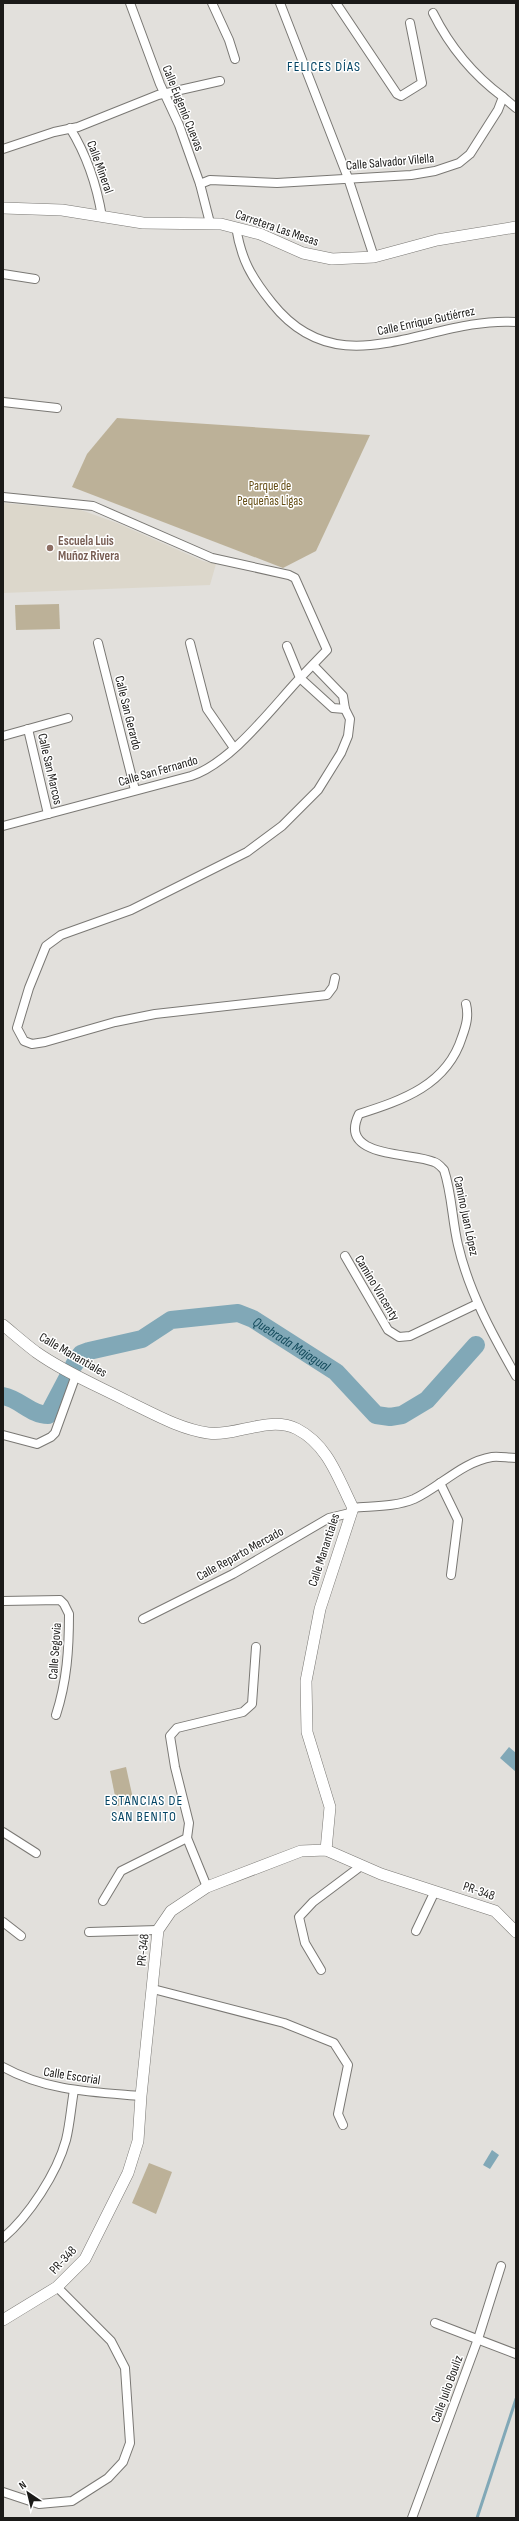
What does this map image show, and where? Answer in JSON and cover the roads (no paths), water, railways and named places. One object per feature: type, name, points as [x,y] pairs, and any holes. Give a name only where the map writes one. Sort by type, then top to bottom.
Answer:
[{"type":"street","name":"Calle Eugenio Cuevas","points":[[130,3],[200,184],[210,223]]},
{"type":"street","points":[[212,3],[230,40],[235,59]]},
{"type":"street","points":[[280,3],[348,178],[374,257]]},
{"type":"street","points":[[336,3],[397,94],[405,94],[422,83],[410,22]]},
{"type":"street","points":[[433,13],[449,43],[472,69],[516,108]]},
{"type":"street","points":[[3,149],[70,128],[78,127],[119,109],[165,93],[220,81]]},
{"type":"street","name":"Calle Salvador Vilella","points":[[200,184],[210,180],[277,183],[424,173],[458,163],[474,149],[501,106],[503,96]]},
{"type":"street","name":"Calle Mineral","points":[[70,128],[77,140],[98,196],[102,217]]},
{"type":"street","name":"Carretera Las Mesas","points":[[3,207],[62,210],[143,223],[210,223],[236,227],[318,257],[332,259],[374,257],[437,240],[516,227]]},
{"type":"street","name":"Calle Enrique Gutiérrez","points":[[236,227],[243,260],[254,279],[279,312],[314,338],[354,346],[393,343],[427,332],[481,322],[516,322]]},
{"type":"street","points":[[3,274],[35,279]]},
{"type":"street","points":[[3,402],[56,408]]},
{"type":"street","name":"Calle San Fernando","points":[[3,496],[93,506],[212,558],[289,575],[295,578],[299,585],[327,650],[234,748],[221,760],[201,773],[3,826]]},
{"type":"street","name":"Calle San Gerardo","points":[[98,642],[135,790]]},
{"type":"street","points":[[190,643],[207,708],[234,748]]},
{"type":"street","points":[[286,646],[300,678],[333,708],[345,709]]},
{"type":"street","points":[[314,665],[343,696],[345,709],[350,719],[350,726],[341,753],[318,790],[282,826],[247,852],[131,910],[61,935],[49,943],[41,954],[17,1028],[24,1041],[32,1044],[45,1042],[115,1022],[155,1014],[327,995],[334,987],[335,978]]},
{"type":"street","name":"Calle San Marcos","points":[[3,736],[68,718]]},
{"type":"street","name":"Calle San Marcos","points":[[28,729],[48,814]]},
{"type":"street","name":"Camino Juan López","points":[[466,1004],[468,1021],[458,1050],[446,1070],[428,1084],[380,1108],[358,1114],[355,1126],[360,1139],[379,1152],[434,1162],[444,1170],[458,1245],[476,1304],[490,1324],[516,1376]]},
{"type":"street","name":"Camino Vincenty","points":[[345,1256],[388,1330],[399,1336],[410,1336],[476,1304]]},
{"type":"street","name":"Calle Manantiales","points":[[3,1325],[36,1352],[76,1375],[165,1420],[194,1430],[218,1434],[282,1424],[295,1428],[318,1442],[328,1457],[352,1510],[320,1609],[306,1681],[307,1732],[330,1807],[326,1850]]},
{"type":"street","points":[[3,1435],[37,1444],[51,1437],[55,1433],[76,1375]]},
{"type":"street","name":"Calle Reparto Mercado","points":[[143,1618],[233,1574],[329,1518],[352,1510],[402,1503],[414,1499],[464,1468],[483,1459],[493,1457],[516,1458]]},
{"type":"street","points":[[440,1484],[458,1520],[451,1575]]},
{"type":"street","name":"Calle Segovia","points":[[3,1601],[60,1600],[67,1608],[69,1614],[68,1660],[62,1697],[56,1715]]},
{"type":"street","points":[[207,1887],[187,1838],[189,1823],[175,1767],[170,1736],[177,1728],[243,1712],[249,1708],[252,1704],[256,1647]]},
{"type":"street","points":[[3,1832],[36,1854]]},
{"type":"street","points":[[103,1901],[121,1871],[187,1838]]},
{"type":"street","name":"PR-348","points":[[3,2320],[57,2287],[85,2259],[128,2173],[138,2141],[140,2096],[153,1989],[158,1930],[171,1911],[207,1887],[301,1851],[326,1850],[361,1866],[495,1911],[516,1932]]},
{"type":"street","points":[[321,1970],[305,1943],[299,1917],[313,1902],[361,1866]]},
{"type":"street","points":[[416,1932],[435,1891]]},
{"type":"street","points":[[3,1922],[20,1936]]},
{"type":"street","points":[[89,1932],[158,1930]]},
{"type":"street","points":[[153,1989],[284,2023],[334,2043],[348,2065],[338,2114],[343,2125]]},
{"type":"street","name":"Calle Escorial","points":[[3,2068],[22,2078],[74,2090],[140,2096]]},
{"type":"street","points":[[3,2238],[14,2229],[46,2185],[66,2140],[74,2090]]},
{"type":"street","name":"Calle Julio Bouliz","points":[[412,2518],[478,2339],[501,2266]]},
{"type":"street","points":[[3,2492],[39,2504],[72,2502],[108,2478],[123,2462],[130,2443],[126,2368],[111,2341],[57,2287]]},
{"type":"street","points":[[434,2323],[516,2354]]},
{"type":"water","points":[[509,1747],[516,1753],[516,1772],[500,1758]]},
{"type":"water","points":[[492,2150],[499,2155],[490,2169],[483,2165]]},
{"type":"waterway","name":"Quebrada Majagual","points":[[74,1365],[81,1354],[142,1339],[171,1320],[238,1313],[253,1319],[336,1372],[376,1415],[390,1417],[402,1415],[427,1400],[476,1345]]},
{"type":"waterway","name":"Quebrada Majagual","points":[[3,1396],[15,1400],[31,1410],[48,1415],[68,1377]]},
{"type":"waterway","points":[[477,2518],[516,2399]]},
{"type":"place","name":"Escuela Luis Muñoz Rivera","points":[[50,548]]},
{"type":"district","name":"FELICES DÍAS","points":[[324,66]]},
{"type":"district","name":"ESTANCIAS DE SAN BENITO","points":[[144,1808]]},
{"type":"park label","name":"Parque de Pequeñas Ligas","points":[[270,494]]}]
